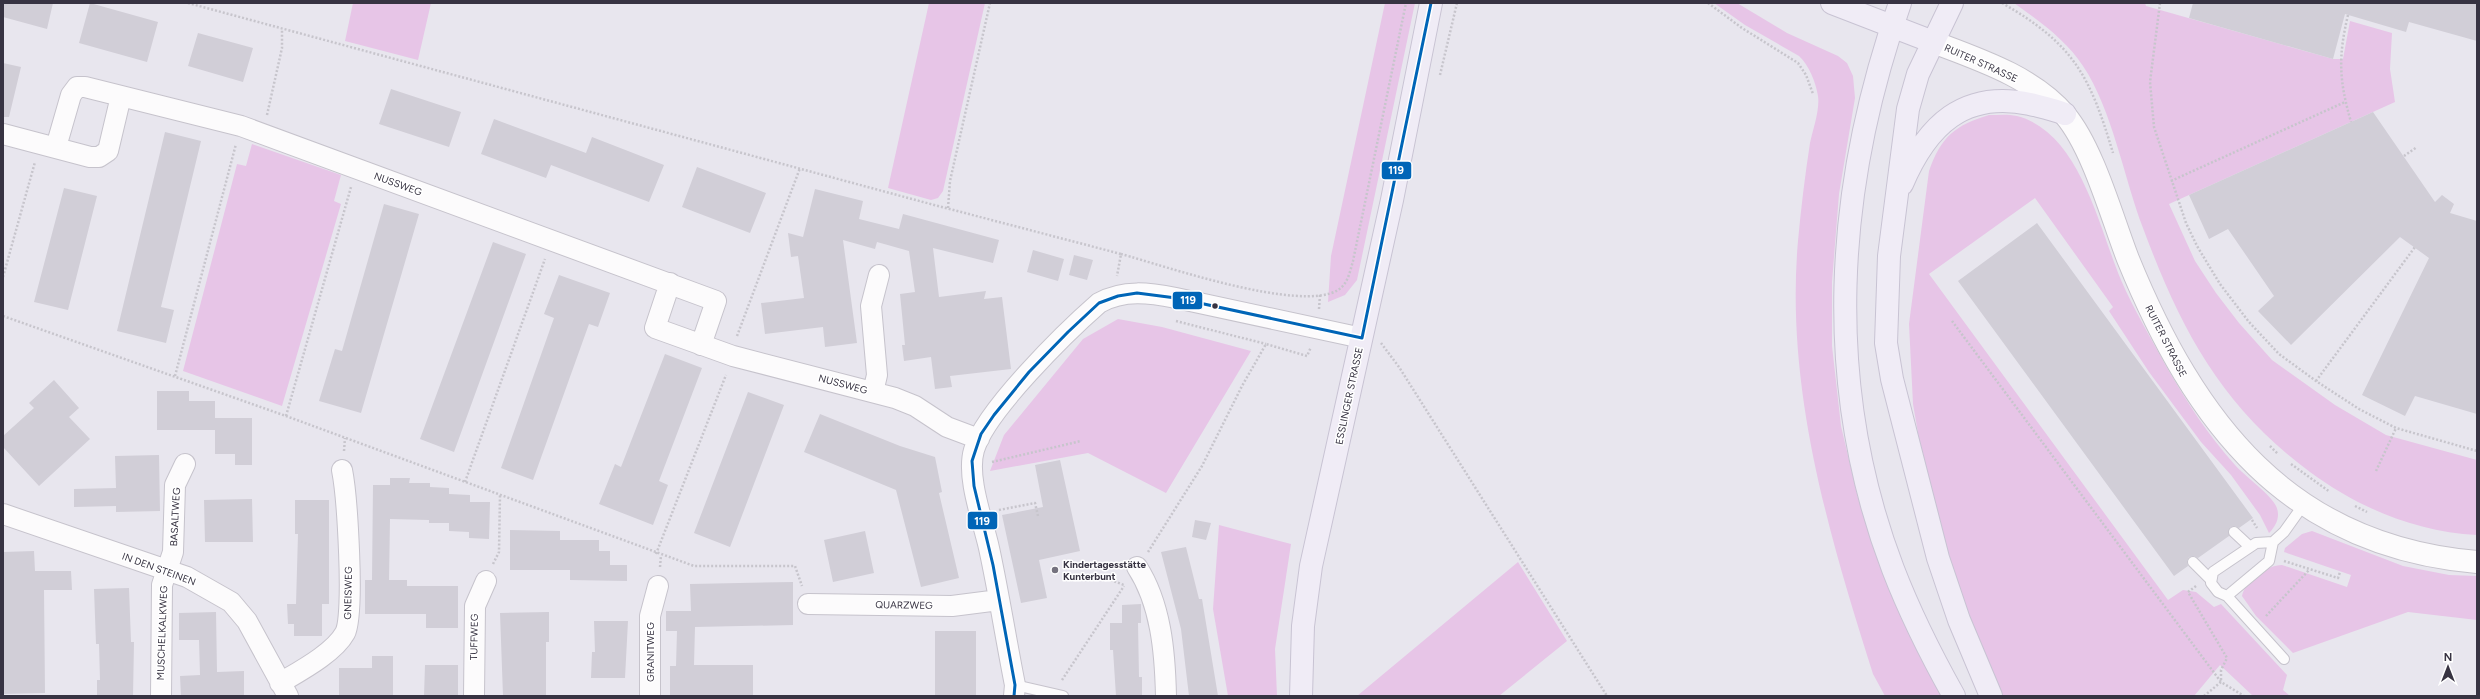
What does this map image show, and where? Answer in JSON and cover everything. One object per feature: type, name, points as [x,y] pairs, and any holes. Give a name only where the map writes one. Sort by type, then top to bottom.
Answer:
[{"type":"main road","name":"ESSLINGER STRASSE","points":[[1302,696],[1302,626],[1308,583],[1371,341],[1431,3]]},
{"type":"main road","points":[[1832,3],[1933,42]]},
{"type":"main road","points":[[1900,3],[1868,108],[1850,213],[1845,306],[1848,370],[1855,428],[1884,542],[1913,617],[1954,696]]},
{"type":"main road","points":[[1952,3],[1918,74],[1911,95],[1904,130],[1889,256],[1886,316],[1888,358],[1892,379],[1938,558],[1959,620],[1991,696]]},
{"type":"main road","points":[[1895,202],[1904,180],[1923,146],[1942,122],[1960,109],[1980,102],[2004,100],[2049,108],[2065,114]]},
{"type":"street","name":"RUITER STRASSE","points":[[1933,42],[2007,73],[2038,92],[2065,114],[2085,148],[2140,287],[2186,379],[2215,419],[2245,454],[2264,473],[2304,504],[2344,527],[2392,546],[2430,556],[2477,562]]},
{"type":"street","name":"NUSSWEG","points":[[48,145],[71,94],[77,87],[85,87],[241,126],[552,239],[716,301],[701,345]]},
{"type":"street","points":[[3,134],[90,157],[99,157],[108,151],[122,96]]},
{"type":"street","points":[[873,392],[877,375],[871,306],[879,274]]},
{"type":"street","name":"NUSSWEG","points":[[670,283],[655,328],[732,356],[896,398],[915,406],[946,427],[979,439]]},
{"type":"street","points":[[1014,691],[999,600],[980,514],[973,467],[974,450],[991,417],[1044,357],[1099,303],[1119,294],[1150,294],[1316,327],[1371,341]]},
{"type":"street","name":"BASALTWEG","points":[[167,570],[173,552],[175,485],[185,464]]},
{"type":"street","name":"GNEISWEG","points":[[284,690],[338,644],[346,632],[348,621],[347,494],[342,470]]},
{"type":"street","name":"IN DEN STEINEN","points":[[3,514],[187,577],[231,602],[247,621],[284,690]]},
{"type":"street","points":[[1137,567],[1147,583],[1155,603],[1163,652],[1166,696]]},
{"type":"street","name":"MUSCHELKALKWEG","points":[[161,696],[162,585],[167,570]]},
{"type":"street","name":"TUFFWEG","points":[[474,696],[475,606],[486,581]]},
{"type":"street","name":"GRANITWEG","points":[[650,696],[650,616],[658,586]]},
{"type":"street","name":"QUARZWEG","points":[[808,604],[952,606],[999,600]]},
{"type":"lane","points":[[2227,596],[2269,561],[2273,542],[2287,528],[2304,504]]},
{"type":"lane","points":[[2234,532],[2248,546]]},
{"type":"lane","points":[[2210,579],[2213,572],[2248,546],[2259,542],[2273,542]]},
{"type":"lane","points":[[2193,562],[2210,579],[2218,592],[2227,596],[2284,659]]},
{"type":"lane","points":[[1014,691],[1058,694]]},
{"type":"path","points":[[188,3],[1121,254],[1275,294],[1294,296],[1320,295],[1339,289],[1349,275],[1406,3]]},
{"type":"path","points":[[948,208],[950,182],[990,3]]},
{"type":"path","points":[[1708,3],[1742,28],[1798,63],[1806,74],[1814,94]]},
{"type":"path","points":[[2002,3],[2041,28],[2080,68],[2095,96],[2115,161]]},
{"type":"path","points":[[2160,3],[2150,82],[2154,127],[2171,181],[2197,246],[2220,284],[2249,322],[2279,354],[2316,381],[2359,408],[2396,428],[2477,451]]},
{"type":"path","points":[[2348,15],[2340,49],[2340,76],[2351,122]]},
{"type":"path","points":[[266,119],[282,48],[282,29]]},
{"type":"path","points":[[2171,181],[2345,102]]},
{"type":"path","points":[[175,376],[241,126]]},
{"type":"path","points":[[3,277],[48,145]]},
{"type":"path","points":[[2404,156],[2417,147]]},
{"type":"path","points":[[286,416],[357,168]]},
{"type":"path","points":[[656,554],[732,356],[800,168]]},
{"type":"path","points":[[465,482],[552,239]]},
{"type":"path","points":[[2316,381],[2415,248]]},
{"type":"path","points":[[1119,294],[1116,277],[1121,254]]},
{"type":"path","points":[[1172,320],[1308,356],[1316,327],[1320,295]]},
{"type":"path","points":[[3,316],[286,416],[656,554],[694,566],[795,566],[808,604]]},
{"type":"path","points":[[1952,321],[2221,682],[2244,696]]},
{"type":"path","points":[[1371,341],[1399,367],[1607,696]]},
{"type":"path","points":[[1058,694],[1124,586],[1202,466],[1266,344]]},
{"type":"path","points":[[2376,471],[2396,428]]},
{"type":"path","points":[[973,467],[1081,441]]},
{"type":"path","points":[[2268,445],[2283,458]]},
{"type":"path","points":[[2288,462],[2331,493]]},
{"type":"path","points":[[486,581],[498,552],[500,496]]},
{"type":"path","points":[[980,514],[1034,503],[1038,516]]},
{"type":"path","points":[[2348,503],[2373,515]]},
{"type":"path","points":[[2281,560],[2338,578],[2340,572]]},
{"type":"path","points":[[2256,628],[2309,570]]},
{"type":"path","points":[[1104,577],[1124,586]]},
{"type":"path","points":[[2200,590],[2196,586],[2188,592],[2228,658],[2221,670],[2221,682]]},
{"type":"path","points":[[2204,696],[2221,682]]},
{"type":"shaded area","points":[[353,3],[431,3],[418,60],[345,41]]},
{"type":"shaded area","points":[[929,3],[985,3],[943,191],[938,198],[931,200],[888,188]]},
{"type":"shaded area","points":[[1385,3],[1415,3],[1357,280],[1345,295],[1328,302],[1331,256]]},
{"type":"shaded area","points":[[1714,3],[1737,3],[1787,33],[1838,56],[1847,63],[1853,76],[1855,98],[1839,194],[1832,282],[1832,346],[1841,426],[1858,498],[1872,539],[1942,696],[1885,696],[1873,674],[1841,569],[1814,461],[1804,406],[1798,352],[1796,296],[1798,241],[1806,167],[1818,107],[1816,86],[1812,74],[1799,56],[1745,25]]},
{"type":"shaded area","points":[[2014,3],[2145,3],[2146,6],[2333,59],[2343,59],[2350,21],[2392,33],[2390,69],[2395,102],[2169,204],[2195,261],[2216,293],[2239,323],[2272,360],[2335,405],[2386,435],[2477,460],[2477,535],[2454,533],[2410,523],[2389,516],[2348,497],[2310,472],[2279,447],[2228,393],[2207,364],[2189,333],[2157,265],[2136,208],[2110,123],[2093,83],[2083,66],[2069,48],[2042,24]]},
{"type":"shaded area","points":[[1989,115],[2017,116],[2039,126],[2057,141],[2072,161],[2095,209],[2126,291],[2166,366],[2190,405],[2216,442],[2235,465],[2263,491],[2276,506],[2278,517],[2274,527],[2269,533],[2260,515],[2231,475],[2201,442],[2149,372],[2109,311],[2113,307],[2035,198],[1929,274],[2168,600],[2183,590],[2196,592],[2214,607],[2221,604],[2287,675],[2283,690],[2290,696],[2253,696],[2220,665],[2194,696],[1999,696],[1960,601],[1923,462],[1913,404],[1909,324],[1929,171],[1939,149],[1951,134],[1967,123]]},
{"type":"shaded area","points":[[252,144],[341,175],[334,201],[341,204],[282,406],[183,371],[237,164],[246,166]]},
{"type":"shaded area","points":[[1118,319],[1162,327],[1251,351],[1166,493],[1088,453],[990,471],[1004,435],[1083,339]]},
{"type":"shaded area","points":[[1219,525],[1291,544],[1275,649],[1277,696],[1228,696],[1213,609]]},
{"type":"shaded area","points":[[2312,531],[2403,566],[2449,575],[2477,576],[2477,620],[2408,612],[2293,653],[2256,616],[2242,596],[2247,585],[2258,575],[2270,568],[2282,565],[2347,587],[2351,575],[2284,552],[2285,548],[2302,534]]},
{"type":"shaded area","points":[[1518,562],[1567,641],[1499,696],[1357,696]]},
{"type":"building","points":[[3,3],[53,3],[47,29],[3,17]]},
{"type":"building","points":[[90,3],[158,22],[147,62],[79,43]]},
{"type":"building","points":[[2193,3],[2477,3],[2477,41],[2409,22],[2406,32],[2345,14],[2333,59],[2189,18]]},
{"type":"building","points":[[198,33],[253,48],[243,82],[188,66]]},
{"type":"building","points":[[3,63],[21,67],[9,117],[3,117]]},
{"type":"building","points":[[391,89],[461,112],[449,147],[379,124]]},
{"type":"building","points":[[2373,112],[2435,202],[2442,195],[2454,204],[2450,213],[2477,221],[2477,414],[2415,396],[2405,416],[2362,395],[2429,258],[2400,237],[2291,345],[2258,311],[2274,296],[2228,229],[2209,239],[2189,195]]},
{"type":"building","points":[[494,119],[586,153],[592,137],[664,165],[649,202],[551,165],[546,178],[481,154]]},
{"type":"building","points":[[165,132],[201,141],[161,307],[174,310],[166,343],[117,331]]},
{"type":"building","points":[[697,167],[766,193],[750,233],[682,207]]},
{"type":"building","points":[[64,188],[97,196],[68,310],[34,302]]},
{"type":"building","points":[[815,189],[863,201],[859,219],[899,229],[903,214],[999,240],[993,263],[933,248],[939,297],[986,291],[984,299],[1002,297],[1011,369],[950,376],[952,387],[935,389],[931,357],[904,361],[902,345],[905,345],[900,294],[915,292],[909,251],[877,242],[875,249],[843,240],[857,343],[825,347],[823,327],[765,334],[761,303],[804,298],[798,256],[791,257],[788,233],[803,237]]},
{"type":"building","points":[[384,204],[419,214],[361,413],[319,401],[335,349],[342,351]]},
{"type":"building","points":[[2037,223],[2253,518],[2239,528],[2235,526],[2230,527],[2229,536],[2198,558],[2194,556],[2189,557],[2187,561],[2188,566],[2174,576],[1958,281]]},
{"type":"building","points":[[493,242],[526,254],[454,452],[420,439]]},
{"type":"building","points":[[1033,250],[1064,259],[1058,281],[1027,272]]},
{"type":"building","points":[[1074,255],[1093,260],[1087,280],[1069,275]]},
{"type":"building","points":[[559,275],[610,293],[598,327],[589,324],[533,480],[501,468],[554,318],[544,314]]},
{"type":"building","points":[[665,354],[702,368],[659,481],[668,485],[653,525],[599,504],[615,464],[621,467]]},
{"type":"building","points":[[54,380],[79,408],[69,417],[90,439],[39,486],[3,447],[3,436],[34,408],[29,403]]},
{"type":"building","points":[[157,391],[189,391],[189,401],[215,401],[215,418],[252,418],[252,465],[235,465],[235,454],[215,454],[215,430],[157,430]]},
{"type":"building","points":[[748,392],[784,405],[730,547],[694,533]]},
{"type":"building","points":[[820,414],[900,446],[935,457],[942,492],[939,493],[959,578],[921,587],[896,490],[804,452]]},
{"type":"building","points":[[159,455],[160,511],[116,512],[116,506],[74,507],[74,489],[116,488],[115,456]]},
{"type":"building","points":[[1060,460],[1080,551],[1039,560],[1047,598],[1021,603],[1002,515],[1043,507],[1035,465]]},
{"type":"building","points":[[390,478],[410,478],[409,483],[430,483],[430,487],[449,488],[449,494],[470,495],[470,502],[490,502],[489,539],[469,538],[469,532],[449,531],[449,523],[429,523],[429,520],[390,519],[389,580],[407,580],[407,586],[458,586],[458,628],[426,628],[426,614],[365,614],[365,580],[372,580],[373,485],[390,485]]},
{"type":"building","points":[[252,499],[253,542],[205,542],[204,500]]},
{"type":"building","points":[[295,500],[329,500],[329,604],[322,604],[322,636],[294,636],[294,624],[288,624],[287,604],[296,604],[298,534],[295,534]]},
{"type":"building","points":[[1195,520],[1211,523],[1206,540],[1192,537]]},
{"type":"building","points":[[510,530],[560,531],[560,540],[599,540],[599,551],[610,551],[610,565],[627,565],[627,581],[570,580],[570,570],[510,570]]},
{"type":"building","points":[[865,531],[874,573],[833,582],[824,540]]},
{"type":"building","points":[[1186,547],[1199,599],[1202,599],[1218,696],[1189,696],[1181,629],[1161,552]]},
{"type":"building","points":[[34,551],[35,571],[71,571],[72,590],[44,590],[45,693],[3,694],[3,552]]},
{"type":"building","points":[[793,582],[793,625],[695,627],[694,665],[753,665],[753,696],[670,696],[670,666],[676,666],[677,631],[666,631],[666,611],[691,611],[690,584]]},
{"type":"building","points":[[129,588],[131,642],[134,642],[133,696],[97,696],[97,680],[100,680],[99,644],[96,644],[94,589]]},
{"type":"building","points":[[1141,604],[1141,623],[1138,623],[1139,677],[1142,677],[1142,696],[1116,696],[1113,650],[1110,650],[1110,623],[1122,623],[1122,605]]},
{"type":"building","points":[[216,612],[217,672],[244,671],[244,696],[181,696],[180,676],[200,675],[199,640],[179,640],[179,613]]},
{"type":"building","points":[[549,612],[549,642],[546,642],[546,696],[503,696],[500,613]]},
{"type":"building","points":[[594,621],[628,621],[625,678],[591,678],[592,652],[595,652]]},
{"type":"building","points":[[935,631],[976,631],[976,696],[935,696]]},
{"type":"building","points":[[372,656],[393,656],[393,696],[339,696],[339,668],[372,668]]},
{"type":"building","points":[[425,665],[458,665],[458,696],[424,696]]},
{"type":"transit line","name":"119","points":[[1362,338],[1431,3]]},
{"type":"transit line","name":"119","points":[[1014,696],[1015,685],[993,565],[974,486],[972,461],[981,434],[994,415],[1029,372],[1099,303],[1118,296],[1137,293],[1176,298],[1362,338]]},
{"type":"place","name":"Kindertagesstätte Kunterbunt","points":[[1055,570]]}]
